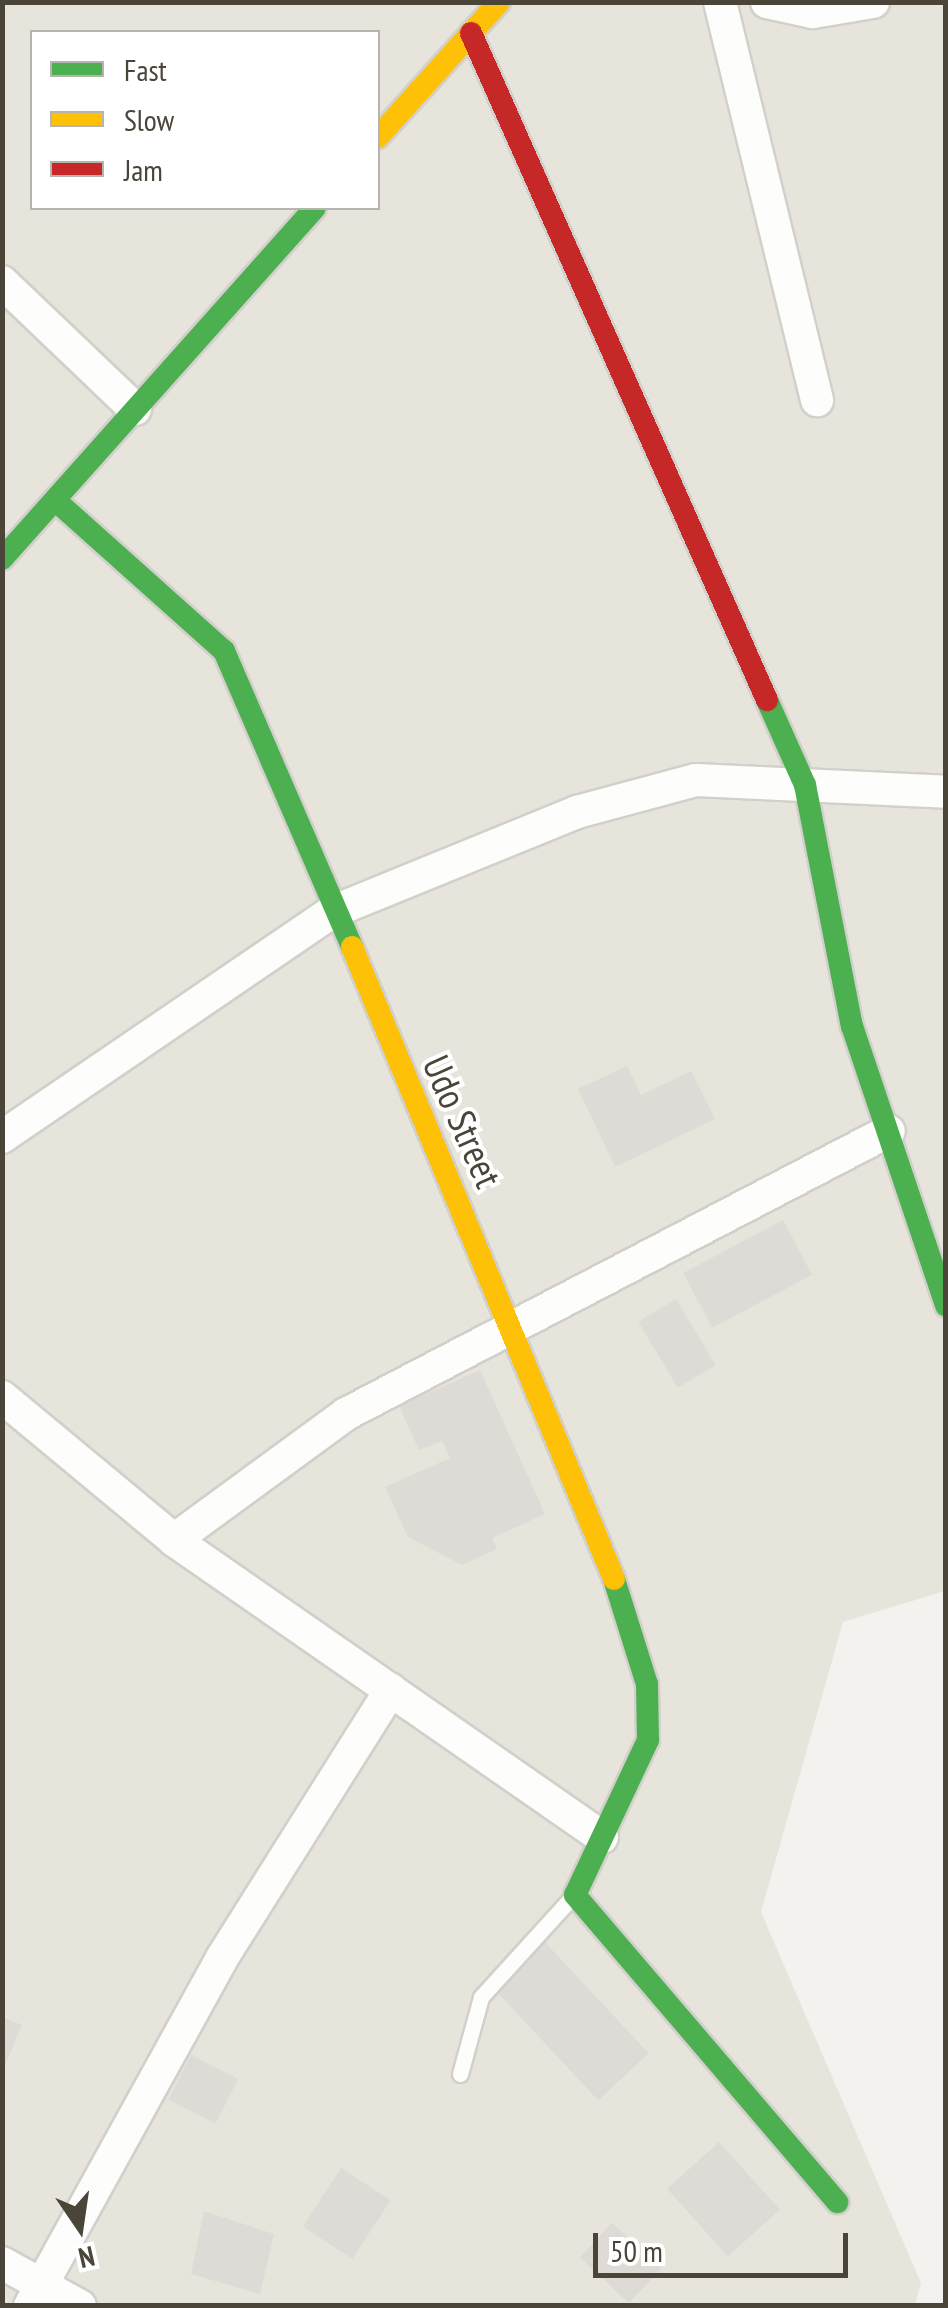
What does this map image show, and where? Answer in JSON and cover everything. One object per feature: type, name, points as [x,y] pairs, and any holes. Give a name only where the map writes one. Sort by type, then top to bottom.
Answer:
[{"type":"street","points":[[380,135],[498,2]]},
{"type":"street","points":[[720,2],[817,400]]},
{"type":"street","points":[[766,2],[813,12],[873,2]]},
{"type":"street","points":[[470,32],[805,785],[852,1026],[946,1306]]},
{"type":"street","points":[[2,559],[313,210]]},
{"type":"street","points":[[2,282],[135,409]]},
{"type":"street","name":"Udo Street","points":[[55,500],[224,651],[332,912],[517,1328],[647,1684],[648,1740],[575,1895]]},
{"type":"street","points":[[2,1137],[332,912],[577,812],[679,784],[946,792]]},
{"type":"street","points":[[174,1540],[346,1414],[517,1328],[889,1130]]},
{"type":"street","points":[[2,1398],[174,1540],[602,1837]]},
{"type":"street","points":[[37,2296],[222,1958],[391,1690]]},
{"type":"street","points":[[575,1895],[837,2202]]},
{"type":"street","points":[[2,2263],[37,2296],[80,2306]]},
{"type":"lane","points":[[460,2074],[481,1997],[575,1895]]},
{"type":"shaded area","points":[[3,3],[945,3],[945,1591],[843,1622],[761,1912],[921,2283],[915,2305],[3,2306]]},
{"type":"building","points":[[627,1066],[641,1095],[691,1071],[715,1119],[615,1167],[578,1089]]},
{"type":"building","points":[[783,1220],[812,1275],[712,1328],[683,1273]]},
{"type":"building","points":[[676,1299],[716,1365],[678,1388],[638,1322]]},
{"type":"building","points":[[480,1370],[545,1514],[492,1538],[497,1549],[462,1565],[408,1537],[385,1487],[450,1458],[442,1441],[419,1450],[399,1406]]},
{"type":"building","points":[[543,1940],[649,2053],[598,2100],[493,1987]]},
{"type":"building","points":[[2,2017],[22,2025],[3,2070],[2,2070]]},
{"type":"building","points":[[191,2055],[238,2079],[216,2124],[168,2100]]},
{"type":"building","points":[[719,2142],[780,2210],[728,2256],[667,2189]]},
{"type":"building","points":[[341,2168],[390,2200],[352,2259],[303,2227]]},
{"type":"building","points":[[204,2211],[274,2234],[260,2294],[191,2274]]},
{"type":"building","points":[[612,2223],[661,2269],[629,2303],[580,2257]]},
{"type":"traffic: fast","points":[[2,559],[313,210]]},
{"type":"traffic: fast","points":[[55,500],[224,651],[352,947]]},
{"type":"traffic: fast","points":[[767,700],[805,785],[852,1026],[946,1306]]},
{"type":"traffic: fast","points":[[614,1579],[647,1684],[648,1740],[575,1895],[837,2202]]},
{"type":"traffic: slow","points":[[380,135],[499,2]]},
{"type":"traffic: slow","points":[[352,947],[614,1579]]},
{"type":"traffic: jam","points":[[471,33],[767,700]]}]
